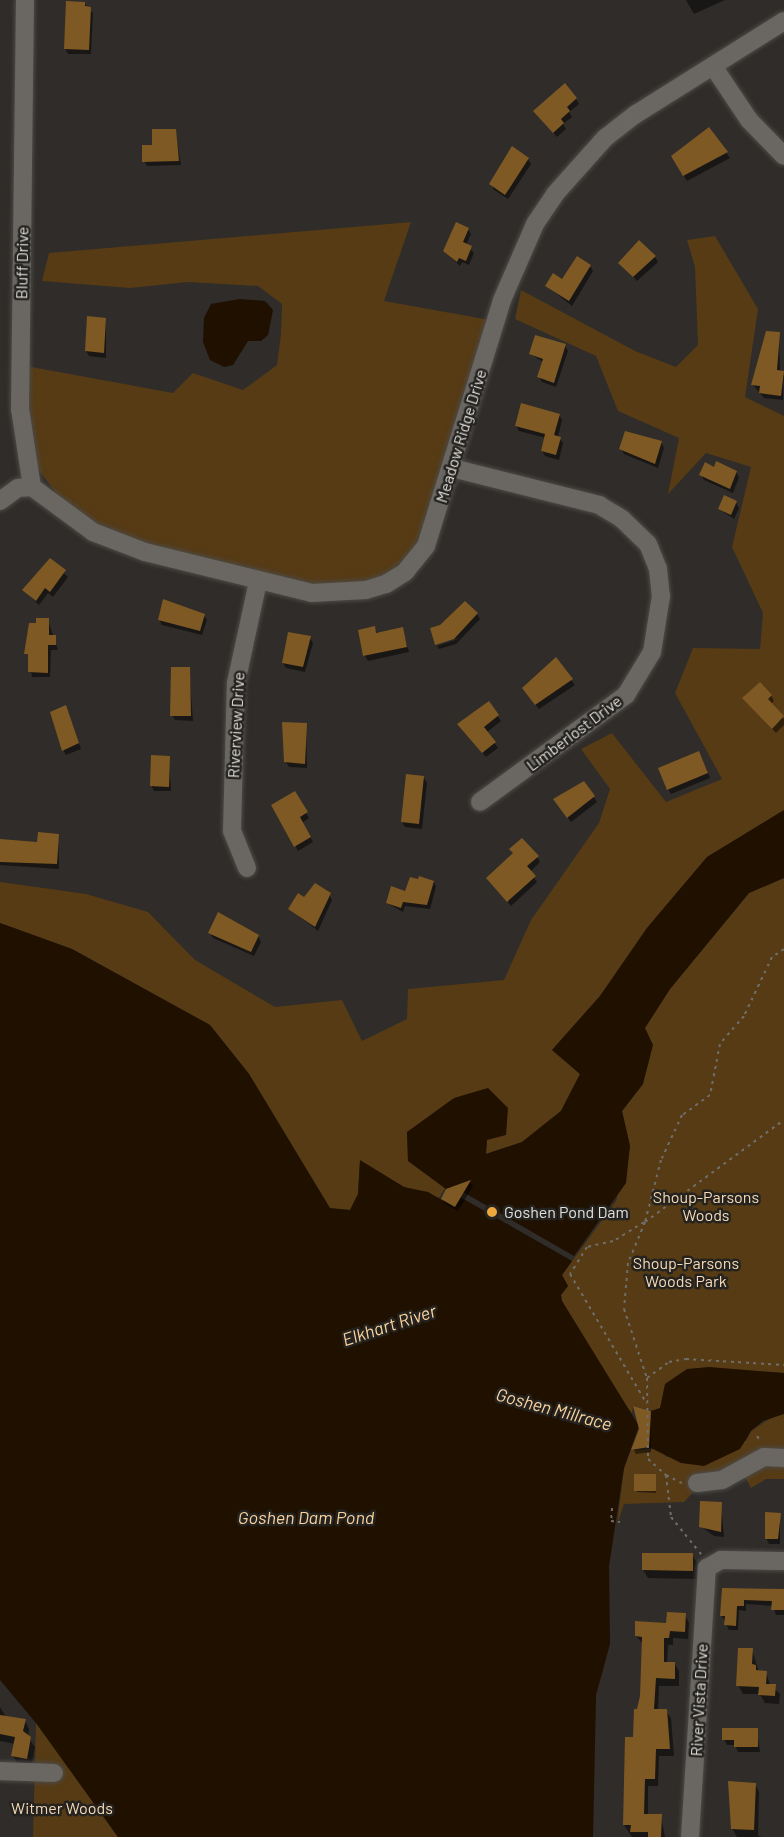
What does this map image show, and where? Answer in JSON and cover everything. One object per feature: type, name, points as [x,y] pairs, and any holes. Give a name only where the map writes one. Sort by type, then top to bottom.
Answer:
[{"type":"street","name":"Bluff Drive","points":[[25,0],[20,409],[32,487]]},
{"type":"street","name":"Meadow Ridge Drive","points":[[32,487],[93,532],[119,544],[312,593],[366,590],[386,584],[405,572],[426,546],[452,468],[502,300],[535,224],[577,167],[605,138],[784,21]]},
{"type":"street","points":[[713,66],[750,120],[784,156]]},
{"type":"street","name":"Limberlost Drive","points":[[452,468],[598,505],[622,519],[648,544],[658,569],[662,596],[652,652],[626,695],[480,801]]},
{"type":"street","points":[[0,501],[18,488],[32,487]]},
{"type":"street","name":"Riverview Drive","points":[[247,868],[232,831],[236,683],[258,581]]},
{"type":"street","points":[[697,1483],[722,1480],[764,1456],[784,1458]]},
{"type":"street","points":[[710,1564],[725,1560],[784,1562]]},
{"type":"street","name":"River Vista Drive","points":[[690,1837],[705,1575],[710,1564]]},
{"type":"street","points":[[0,1772],[54,1773]]},
{"type":"path","points":[[646,1404],[647,1378],[630,1337],[623,1298],[628,1263],[645,1222],[661,1160],[682,1115],[710,1095],[720,1044],[744,1016],[772,957],[784,949]]},
{"type":"path","points":[[697,1483],[680,1482],[653,1465],[646,1451],[648,1408],[570,1274],[587,1247],[621,1238],[784,1120]]},
{"type":"path","points":[[647,1378],[669,1362],[686,1359],[784,1365]]},
{"type":"path","points":[[666,1474],[671,1517],[710,1564]]},
{"type":"path","points":[[612,1508],[611,1521],[620,1522]]},
{"type":"green space","points":[[411,222],[384,301],[490,320],[424,530],[414,550],[386,575],[368,582],[312,585],[146,545],[94,523],[56,493],[38,469],[28,436],[26,366],[173,393],[193,373],[243,390],[277,365],[281,334],[282,304],[258,286],[188,282],[130,288],[42,281],[49,253]]},
{"type":"green space","points":[[715,236],[758,309],[745,397],[784,416],[784,810],[707,857],[647,928],[600,996],[552,1050],[580,1074],[561,1111],[522,1142],[486,1154],[487,1140],[412,1129],[407,1132],[408,1161],[445,1188],[439,1198],[404,1187],[360,1161],[358,1194],[350,1210],[330,1209],[249,1074],[210,1025],[72,949],[0,923],[0,882],[86,894],[148,912],[195,960],[275,1007],[342,1000],[362,1041],[407,1019],[408,989],[504,980],[531,920],[599,823],[610,789],[581,749],[612,733],[666,802],[722,779],[675,693],[693,648],[760,649],[763,613],[732,547],[751,467],[706,453],[668,494],[679,438],[618,411],[596,356],[515,319],[521,290],[635,351],[676,367],[698,345],[695,267],[687,240]]},
{"type":"green space","name":"Shoup-Parsons Woods Park","points":[[784,878],[784,1373],[687,1369],[660,1408],[655,1411],[633,1406],[632,1413],[623,1403],[562,1301],[561,1295],[568,1286],[562,1275],[616,1201],[630,1146],[622,1111],[643,1084],[645,1028],[670,989],[749,893]]},
{"type":"green space","points":[[777,1414],[784,1414],[784,1479],[766,1479],[751,1488],[745,1477],[695,1490],[684,1502],[624,1504],[617,1525],[624,1468],[631,1450],[657,1449],[667,1457],[746,1441],[751,1431]]},
{"type":"green space","name":"Witmer Woods","points":[[36,1723],[118,1837],[33,1837]]},
{"type":"water","points":[[240,299],[265,301],[273,310],[268,335],[261,341],[248,341],[233,365],[224,367],[210,360],[203,342],[204,318],[211,304]]},
{"type":"water","points":[[784,810],[784,878],[749,893],[670,989],[645,1028],[653,1045],[643,1084],[622,1111],[630,1146],[626,1183],[574,1256],[463,1192],[470,1180],[446,1189],[408,1161],[407,1132],[454,1098],[488,1088],[508,1108],[506,1135],[487,1140],[486,1154],[522,1142],[561,1111],[580,1074],[552,1050],[600,996],[647,928],[707,857]]},
{"type":"water","name":"Goshen Dam Pond","points":[[0,923],[72,949],[210,1025],[249,1074],[330,1208],[350,1210],[358,1194],[360,1160],[404,1187],[428,1192],[454,1207],[460,1197],[572,1261],[562,1275],[568,1286],[561,1295],[562,1301],[639,1426],[624,1468],[609,1566],[610,1644],[596,1695],[593,1837],[118,1837],[36,1723],[0,1680]]},
{"type":"water","points":[[709,1367],[784,1373],[784,1414],[763,1421],[751,1431],[740,1449],[704,1466],[681,1463],[649,1447],[651,1411],[660,1408],[665,1384],[687,1369]]},
{"type":"building","points":[[66,1],[85,2],[85,6],[91,7],[89,50],[64,49]]},
{"type":"building","points":[[565,83],[577,98],[567,107],[570,111],[561,119],[564,123],[553,133],[533,111]]},
{"type":"building","points":[[709,127],[728,152],[683,176],[671,156]]},
{"type":"building","points":[[152,129],[176,129],[179,161],[142,162],[142,145],[152,145]]},
{"type":"building","points":[[512,146],[529,158],[505,195],[489,184]]},
{"type":"building","points":[[456,222],[469,228],[463,242],[472,246],[466,261],[459,258],[457,262],[443,251]]},
{"type":"building","points":[[639,240],[656,256],[633,277],[618,263]]},
{"type":"building","points":[[577,256],[591,265],[569,301],[545,286],[553,273],[562,279]]},
{"type":"building","points":[[87,316],[106,318],[104,353],[85,351]]},
{"type":"building","points":[[766,331],[780,332],[777,370],[784,371],[781,396],[759,393],[760,386],[751,385]]},
{"type":"building","points":[[535,335],[566,344],[554,383],[537,377],[543,359],[529,354]]},
{"type":"building","points":[[521,403],[560,414],[554,435],[561,437],[556,455],[541,451],[545,434],[515,426]]},
{"type":"building","points":[[625,431],[662,441],[655,464],[619,449]]},
{"type":"building","points":[[716,461],[737,471],[730,489],[699,475],[705,462],[714,467]]},
{"type":"building","points":[[724,495],[737,501],[731,515],[718,509]]},
{"type":"building","points":[[50,558],[66,570],[50,592],[45,588],[36,601],[22,590]]},
{"type":"building","points":[[163,599],[205,614],[200,631],[158,620]]},
{"type":"building","points":[[465,601],[478,613],[454,639],[435,645],[430,628],[440,625]]},
{"type":"building","points":[[36,618],[49,618],[49,635],[56,635],[56,645],[48,645],[48,673],[28,672],[28,654],[24,654],[29,623],[36,623]]},
{"type":"building","points":[[375,626],[376,633],[403,627],[407,647],[363,656],[358,630]]},
{"type":"building","points":[[288,632],[311,636],[303,667],[282,663]]},
{"type":"building","points":[[556,657],[573,679],[535,705],[522,688]]},
{"type":"building","points":[[171,667],[190,667],[191,716],[170,716]]},
{"type":"building","points":[[760,682],[772,695],[768,699],[784,716],[772,729],[742,698]]},
{"type":"building","points":[[489,701],[499,715],[484,727],[496,742],[482,753],[457,724]]},
{"type":"building","points":[[66,705],[79,743],[62,751],[50,712]]},
{"type":"building","points":[[282,722],[307,723],[305,764],[284,762]]},
{"type":"building","points":[[699,751],[708,773],[667,790],[658,768]]},
{"type":"building","points":[[151,755],[170,756],[169,787],[150,786]]},
{"type":"building","points":[[406,774],[424,776],[419,824],[401,822]]},
{"type":"building","points":[[584,781],[595,796],[567,818],[553,799]]},
{"type":"building","points":[[295,791],[308,812],[300,817],[311,837],[294,847],[271,805]]},
{"type":"building","points":[[38,832],[59,834],[57,864],[0,862],[0,839],[37,842]]},
{"type":"building","points":[[522,838],[539,856],[527,866],[536,876],[507,902],[486,878],[513,853],[509,849]]},
{"type":"building","points":[[419,876],[434,881],[427,905],[403,902],[401,908],[386,903],[391,886],[405,891],[410,877],[418,879]]},
{"type":"building","points":[[315,883],[331,893],[315,927],[288,909],[298,893],[304,897]]},
{"type":"building","points":[[218,912],[259,935],[251,952],[208,933]]},
{"type":"building","points":[[471,1180],[455,1207],[441,1199],[446,1189]]},
{"type":"building","points":[[633,1406],[651,1411],[649,1447],[631,1450],[639,1429]]},
{"type":"building","points":[[634,1474],[656,1474],[656,1491],[634,1491]]},
{"type":"building","points":[[700,1501],[722,1502],[721,1532],[699,1527]]},
{"type":"building","points":[[765,1512],[781,1513],[778,1539],[765,1539]]},
{"type":"building","points":[[642,1553],[693,1553],[693,1571],[642,1570]]},
{"type":"building","points":[[722,1588],[784,1589],[784,1610],[771,1610],[772,1601],[744,1600],[744,1606],[737,1606],[736,1626],[724,1625],[725,1616],[720,1616]]},
{"type":"building","points":[[667,1612],[686,1613],[685,1632],[670,1631],[669,1638],[664,1638],[664,1662],[675,1662],[675,1679],[656,1678],[654,1709],[667,1709],[670,1749],[656,1749],[655,1779],[645,1779],[644,1814],[662,1814],[661,1837],[648,1837],[648,1832],[630,1832],[631,1825],[623,1825],[625,1737],[633,1737],[634,1709],[637,1709],[640,1696],[642,1637],[635,1636],[635,1621],[666,1623]]},
{"type":"building","points":[[738,1648],[753,1648],[752,1664],[756,1665],[756,1670],[767,1671],[766,1684],[776,1684],[775,1696],[758,1695],[759,1687],[736,1686]]},
{"type":"building","points":[[0,1715],[26,1719],[23,1731],[31,1737],[27,1759],[11,1756],[15,1737],[0,1734]]},
{"type":"building","points":[[722,1728],[758,1728],[758,1747],[734,1747],[734,1740],[722,1740]]},
{"type":"building","points":[[728,1781],[756,1783],[754,1830],[731,1829]]},
{"type":"place","name":"Goshen Pond Dam","points":[[492,1212]]},
{"type":"park label","name":"Shoup-Parsons Woods","points":[[706,1206]]},
{"type":"water label","name":"Elkhart River","points":[[389,1325]]},
{"type":"water label","name":"Goshen Millrace","points":[[554,1409]]}]
